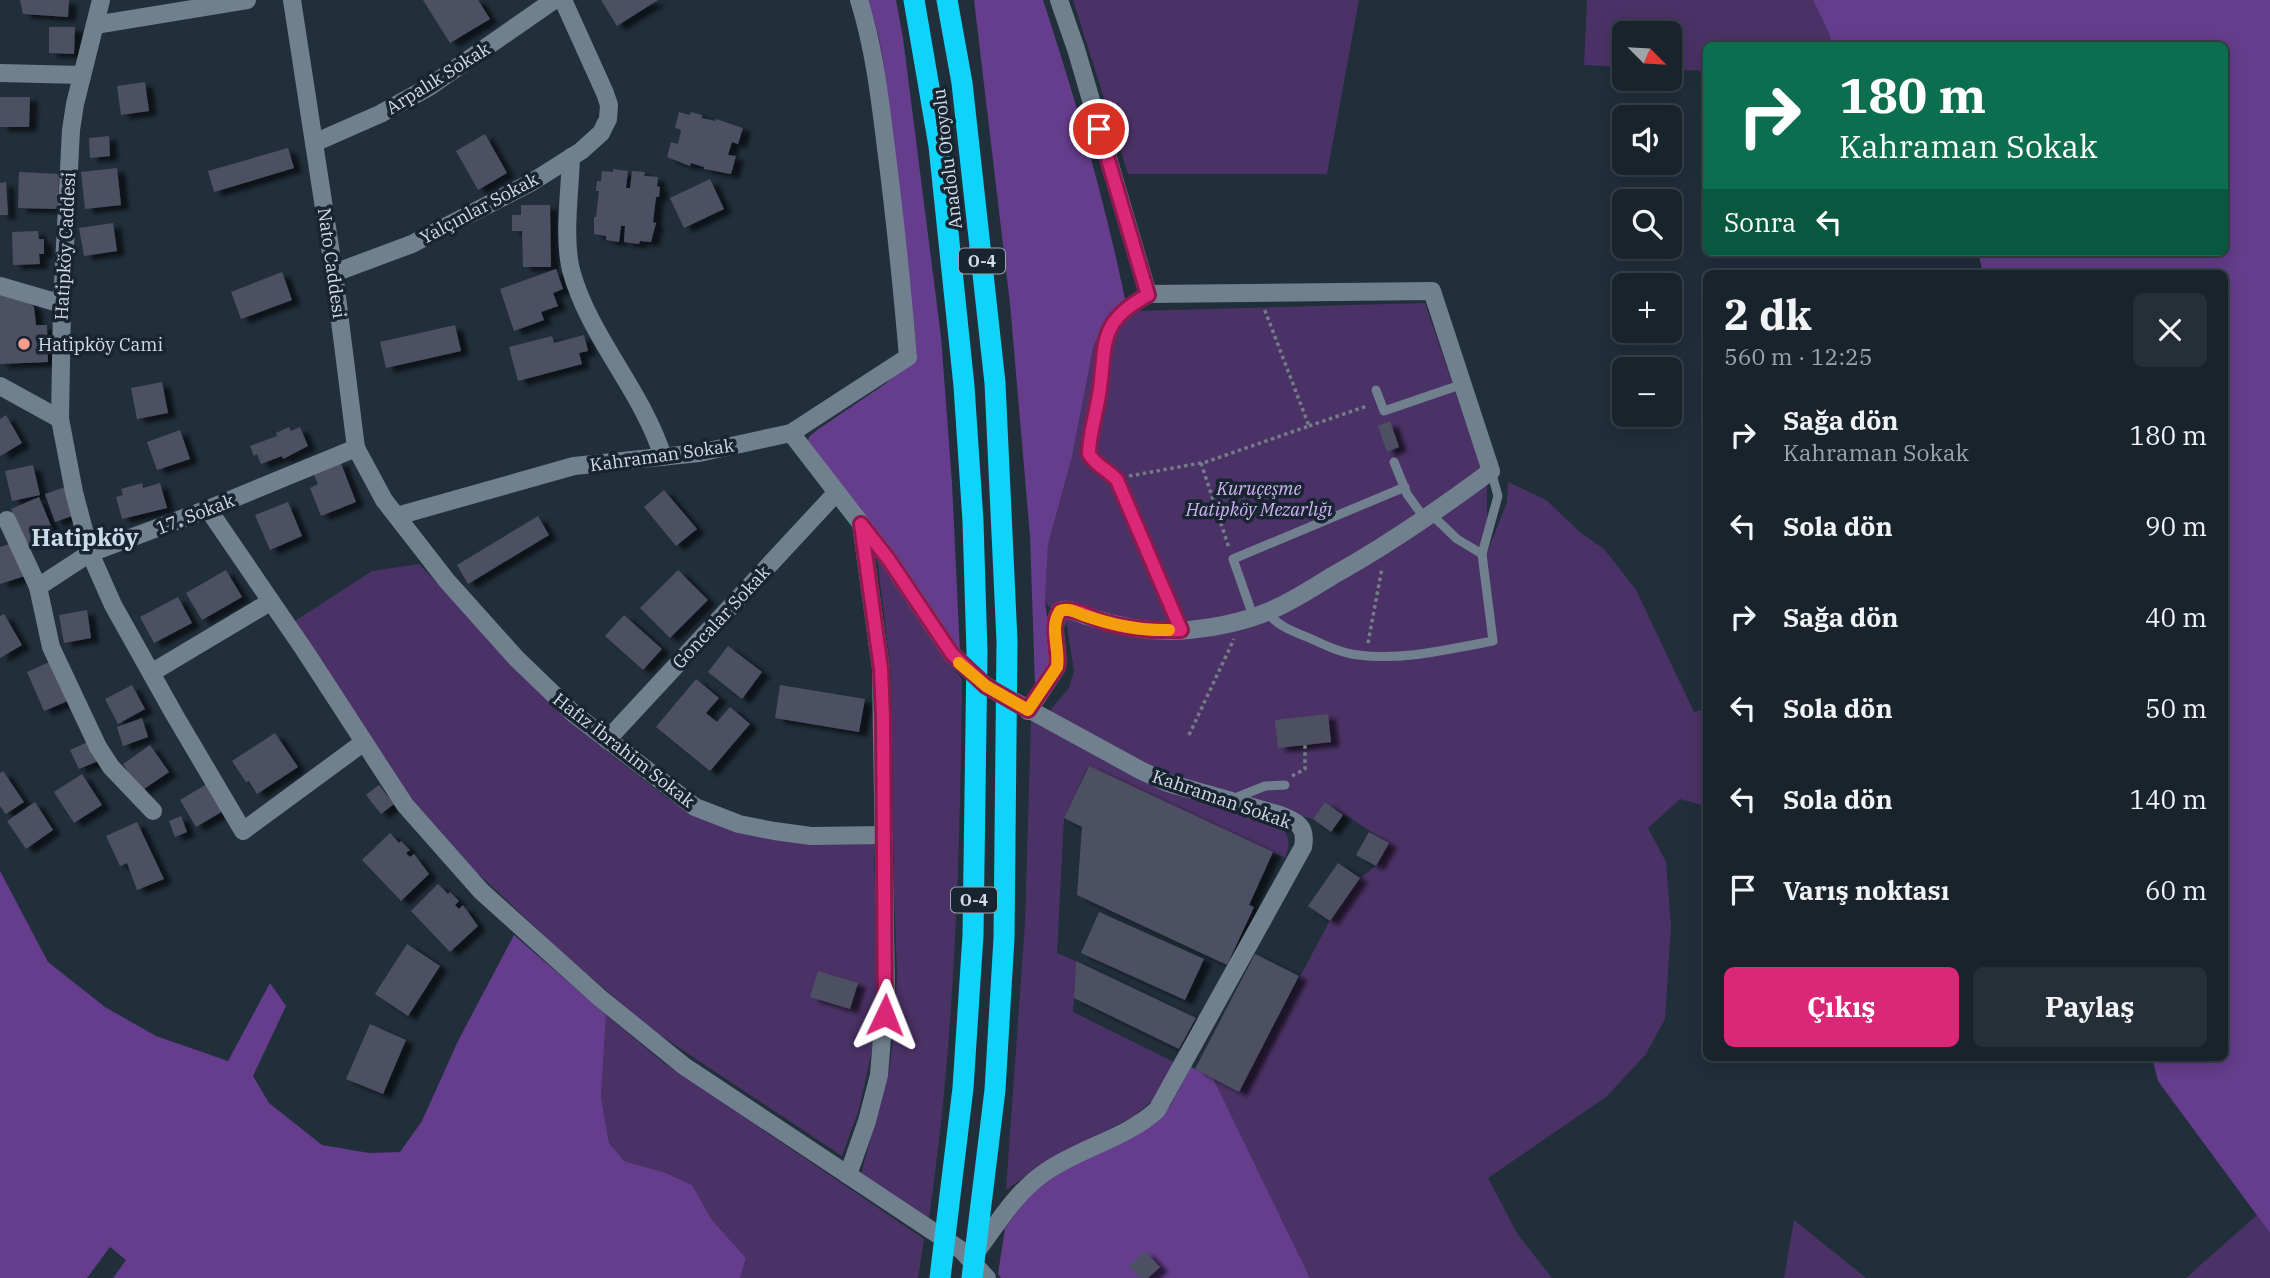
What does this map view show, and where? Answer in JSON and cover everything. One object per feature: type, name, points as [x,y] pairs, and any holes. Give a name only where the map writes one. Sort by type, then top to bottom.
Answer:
[{"type":"highway","name":"Anadolu Otoyolu","points":[[914,0],[939,146],[964,386],[973,521],[977,653],[973,935],[963,1088],[940,1278]]},
{"type":"highway","name":"Anadolu Otoyolu","points":[[947,0],[962,83],[995,383],[1003,524],[1007,731],[1004,938],[995,1090],[971,1269]]},
{"type":"street","name":"Hatipköy Caddesi","points":[[101,0],[71,130],[62,304],[60,419],[74,492],[90,553],[113,604],[243,831],[364,742]]},
{"type":"street","points":[[95,25],[247,0]]},
{"type":"street","name":"Nato Caddesi","points":[[292,0],[334,273],[356,448],[376,487],[397,516]]},
{"type":"street","name":"Arpalık Sokak","points":[[314,143],[380,114],[429,87],[554,0]]},
{"type":"street","name":"Yalçınlar Sokak","points":[[334,273],[412,244],[532,182],[571,158],[601,133],[608,119],[609,105],[563,0]]},
{"type":"street","points":[[791,433],[908,357],[900,256],[882,117],[869,38],[859,0]]},
{"type":"street","points":[[1028,710],[1057,667],[1054,625],[1060,611],[1072,610],[1109,624],[1181,630],[1276,608],[1386,545],[1492,471],[1432,291],[1148,295],[1076,49],[1059,0]]},
{"type":"street","points":[[0,73],[82,75]]},
{"type":"street","points":[[571,158],[568,247],[576,285],[587,311],[656,434],[663,457]]},
{"type":"street","points":[[0,286],[62,304]]},
{"type":"street","points":[[0,386],[60,419]]},
{"type":"street","name":"Kahraman Sokak","points":[[397,516],[574,466],[699,453],[791,433],[889,560],[952,654],[986,686],[1149,775],[1296,822],[1302,827],[1305,837],[1303,847],[1163,1100],[1147,1118],[1131,1129],[1043,1173],[1029,1185],[1012,1205],[971,1269]]},
{"type":"street","name":"17. Sokak","points":[[38,587],[90,553],[208,509],[356,448]]},
{"type":"street","name":"Goncalar Sokak","points":[[607,740],[836,493]]},
{"type":"street","points":[[208,509],[405,805],[481,891],[643,1035],[684,1066],[961,1250],[971,1269],[987,1278]]},
{"type":"street","name":"Hafız İbrahim Sokak","points":[[397,516],[447,581],[516,658],[573,713],[695,807],[710,815],[762,829],[811,836],[884,835]]},
{"type":"street","points":[[7,520],[38,587],[51,646],[99,747],[111,767],[153,811]]},
{"type":"street","points":[[848,1175],[876,1087],[884,1040],[886,990],[881,669],[861,524]]},
{"type":"street","points":[[151,673],[270,602]]},
{"type":"lane","points":[[1148,295],[1130,304],[1111,325],[1102,359],[1089,454],[1093,461],[1115,478],[1181,630]]},
{"type":"lane","points":[[1376,390],[1384,411],[1462,384]]},
{"type":"lane","points":[[1394,462],[1405,487],[1429,517],[1482,554]]},
{"type":"lane","points":[[1405,487],[1233,559],[1254,615],[1271,617],[1293,631],[1336,649],[1366,656],[1425,654],[1493,641],[1482,554],[1498,496],[1492,471]]},
{"type":"lane","points":[[1227,801],[1265,786],[1285,785]]},
{"type":"path","points":[[1258,293],[1310,426]]},
{"type":"path","points":[[1115,478],[1201,463],[1380,401]]},
{"type":"path","points":[[1201,463],[1233,559]]},
{"type":"path","points":[[1366,656],[1386,545]]},
{"type":"path","points":[[1189,735],[1254,615]]},
{"type":"path","points":[[1285,785],[1294,774],[1306,769],[1305,745]]},
{"type":"green space","points":[[1073,0],[1359,0],[1327,174],[1128,174]]},
{"type":"green space","points":[[1587,0],[1813,0],[1831,42],[1703,42],[1703,71],[1682,70],[1682,21],[1612,21],[1612,66],[1584,65]]},
{"type":"green space","name":"Kuruçeşme Hatipköy Mezarlığı","points":[[1125,299],[1136,311],[1425,303],[1487,486],[1487,553],[1507,502],[1508,482],[1546,500],[1581,533],[1604,549],[1636,590],[1694,712],[1703,710],[1703,805],[1680,799],[1648,828],[1666,862],[1671,926],[1665,1019],[1646,1054],[1606,1097],[1488,1178],[1518,1235],[1552,1278],[1310,1278],[1213,1078],[1239,1092],[1329,922],[1360,878],[1376,866],[1389,843],[1325,802],[1313,819],[1161,774],[1048,713],[1069,688],[1074,671],[1067,626],[1045,602],[1048,545],[1072,457],[1093,348],[1101,329]]},
{"type":"green space","points":[[877,557],[962,679],[960,814],[950,1016],[929,1218],[861,1174],[889,1071],[895,1025],[897,970],[891,673]]},
{"type":"green space","points":[[419,564],[542,695],[668,799],[696,816],[772,840],[811,843],[874,842],[877,970],[873,1046],[859,1109],[842,1156],[651,1029],[565,955],[471,867],[409,796],[295,621],[372,571]]},
{"type":"green space","points":[[1031,721],[1132,773],[1272,820],[1288,836],[1288,846],[1285,858],[1088,766],[1064,818],[1057,953],[1076,961],[1073,1012],[1174,1062],[1152,1101],[1134,1116],[1041,1165],[1006,1190],[1025,923]]},
{"type":"green space","points":[[606,1015],[663,1062],[924,1239],[918,1278],[740,1278],[746,1258],[712,1220],[692,1185],[666,1173],[624,1161],[609,1143],[601,1097]]},
{"type":"green space","points":[[2257,1215],[2270,1233],[2270,1278],[2186,1278]]},
{"type":"green space","points":[[1794,1220],[1866,1278],[1784,1278]]},
{"type":"shaded area","points":[[868,0],[896,0],[903,38],[941,337],[952,483],[960,652],[807,444],[809,437],[817,430],[885,384],[917,356],[886,82],[881,48]]},
{"type":"shaded area","points":[[974,0],[1043,0],[1088,148],[1125,299],[1101,329],[1093,348],[1072,457],[1048,545],[1045,602],[1051,647],[1049,664],[1035,685],[1030,536],[1010,304]]},
{"type":"shaded area","points":[[1813,0],[2270,0],[2270,1233],[2158,1081],[2153,1061],[2228,1061],[2228,270],[1982,270],[1979,256],[2228,256],[2228,42],[1831,42]]},
{"type":"shaded area","points":[[0,871],[48,962],[105,1007],[156,1036],[228,1061],[270,983],[286,1006],[253,1076],[269,1103],[322,1145],[369,1153],[400,1152],[422,1121],[458,1041],[514,935],[606,1015],[601,1097],[609,1143],[624,1161],[666,1173],[692,1185],[712,1220],[746,1258],[740,1278],[113,1278],[126,1260],[110,1247],[87,1278],[0,1278]]},
{"type":"shaded area","points":[[1191,1067],[1213,1078],[1310,1278],[1001,1278],[998,1274],[1005,1228],[1028,1197],[1055,1173],[1152,1125],[1170,1106]]},
{"type":"building","points":[[20,0],[69,0],[68,17],[23,14]]},
{"type":"building","points":[[423,0],[478,0],[490,19],[450,43]]},
{"type":"building","points":[[601,0],[658,0],[617,26]]},
{"type":"building","points":[[49,27],[75,27],[74,54],[49,53]]},
{"type":"building","points":[[145,82],[149,111],[121,115],[117,86]]},
{"type":"building","points":[[0,97],[30,97],[29,127],[0,127]]},
{"type":"building","points":[[679,112],[690,115],[691,112],[702,115],[702,118],[716,119],[743,128],[738,144],[732,142],[728,155],[736,156],[731,174],[704,169],[691,163],[690,166],[667,157],[671,142],[678,144],[681,130],[675,128]]},
{"type":"building","points":[[485,134],[507,173],[478,190],[456,151]]},
{"type":"building","points":[[109,136],[110,156],[90,158],[89,138]]},
{"type":"building","points":[[288,148],[294,168],[214,192],[208,171]]},
{"type":"building","points":[[117,168],[121,205],[85,209],[81,172]]},
{"type":"building","points":[[613,169],[628,171],[626,188],[630,188],[632,171],[645,172],[644,176],[658,177],[659,197],[656,197],[653,222],[656,223],[651,242],[624,242],[625,226],[621,226],[619,242],[594,234],[599,191],[596,191],[597,181],[601,181],[602,171],[613,172]]},
{"type":"building","points":[[19,172],[59,174],[58,209],[18,208]]},
{"type":"building","points":[[710,179],[724,209],[684,228],[670,198]]},
{"type":"building","points":[[6,182],[8,215],[0,215],[0,183]]},
{"type":"building","points":[[521,205],[550,205],[551,267],[523,267],[522,231],[512,231],[512,215],[521,215]]},
{"type":"building","points":[[113,223],[117,251],[84,256],[79,228]]},
{"type":"building","points":[[38,231],[39,239],[44,239],[44,254],[39,254],[40,264],[13,265],[12,232]]},
{"type":"building","points":[[556,269],[563,289],[553,293],[558,306],[541,312],[544,320],[514,331],[500,289]]},
{"type":"building","points":[[282,272],[292,300],[241,319],[231,292]]},
{"type":"building","name":"Hatipköy Cami","points":[[0,295],[28,300],[34,307],[36,325],[47,325],[48,362],[0,364]]},
{"type":"building","points":[[455,325],[461,351],[386,368],[380,342]]},
{"type":"building","points":[[584,335],[588,351],[579,353],[582,364],[518,381],[509,347],[552,336],[554,343]]},
{"type":"building","points":[[162,382],[168,413],[137,419],[131,388]]},
{"type":"building","points":[[6,415],[22,443],[0,456],[0,419]]},
{"type":"building","points":[[1390,421],[1399,447],[1387,452],[1378,426]]},
{"type":"building","points":[[289,427],[291,431],[300,427],[308,446],[283,459],[282,456],[261,464],[250,446],[277,436],[276,433]]},
{"type":"building","points":[[180,430],[190,459],[157,470],[147,442]]},
{"type":"building","points":[[340,461],[356,502],[321,516],[310,488],[318,484],[313,473]]},
{"type":"building","points":[[33,465],[40,495],[12,501],[5,471]]},
{"type":"building","points":[[142,483],[143,488],[160,483],[167,508],[122,519],[116,497],[123,495],[121,489]]},
{"type":"building","points":[[65,487],[75,515],[55,522],[45,494]]},
{"type":"building","points":[[664,490],[697,529],[676,546],[644,507]]},
{"type":"building","points":[[39,497],[54,533],[26,545],[11,509]]},
{"type":"building","points":[[288,502],[302,536],[270,550],[255,515]]},
{"type":"building","points":[[538,516],[549,535],[468,584],[457,565]]},
{"type":"building","points":[[13,543],[25,576],[0,584],[0,547]]},
{"type":"building","points":[[226,570],[242,597],[202,620],[186,593]]},
{"type":"building","points":[[678,570],[708,600],[670,638],[640,608]]},
{"type":"building","points":[[178,597],[192,623],[154,643],[140,617]]},
{"type":"building","points":[[87,610],[91,638],[64,643],[59,615]]},
{"type":"building","points":[[4,614],[22,645],[0,658],[0,616]]},
{"type":"building","points":[[624,615],[662,649],[643,670],[605,636]]},
{"type":"building","points":[[728,646],[762,672],[742,699],[708,672]]},
{"type":"building","points":[[54,660],[70,700],[44,711],[27,672]]},
{"type":"building","points":[[696,679],[719,698],[706,713],[717,722],[730,707],[750,724],[710,771],[656,727]]},
{"type":"building","points":[[132,685],[145,709],[118,724],[105,699]]},
{"type":"building","points":[[780,685],[865,699],[859,732],[775,718]]},
{"type":"building","points":[[1328,714],[1331,742],[1278,748],[1275,720]]},
{"type":"building","points":[[142,718],[148,737],[123,746],[117,727]]},
{"type":"building","points":[[275,733],[298,767],[257,794],[232,761]]},
{"type":"building","points":[[90,741],[98,761],[79,769],[70,750]]},
{"type":"building","points":[[150,745],[169,772],[141,791],[123,764]]},
{"type":"building","points":[[1089,766],[1273,852],[1249,905],[1254,907],[1227,965],[1077,895],[1082,827],[1064,818]]},
{"type":"building","points":[[3,771],[24,802],[6,814],[0,806],[0,773]]},
{"type":"building","points":[[82,774],[102,805],[74,823],[54,792]]},
{"type":"building","points":[[207,784],[223,811],[196,827],[180,800]]},
{"type":"building","points":[[379,785],[394,804],[381,814],[366,795]]},
{"type":"building","points":[[35,802],[53,830],[26,849],[7,821]]},
{"type":"building","points":[[1325,802],[1343,815],[1331,832],[1313,819]]},
{"type":"building","points":[[181,816],[187,832],[175,837],[169,821]]},
{"type":"building","points":[[137,822],[164,879],[137,890],[127,863],[120,866],[106,836]]},
{"type":"building","points":[[1369,832],[1389,843],[1376,866],[1356,855]]},
{"type":"building","points":[[390,833],[410,850],[406,853],[410,857],[414,854],[429,874],[401,901],[362,860]]},
{"type":"building","points":[[1338,863],[1360,878],[1330,921],[1308,906]]},
{"type":"building","points":[[438,884],[459,901],[455,905],[459,909],[463,905],[478,926],[450,952],[411,911]]},
{"type":"building","points":[[1099,912],[1204,959],[1185,1000],[1081,953]]},
{"type":"building","points":[[407,944],[440,966],[408,1016],[375,994]]},
{"type":"building","points":[[1255,954],[1299,976],[1239,1092],[1195,1069]]},
{"type":"building","points":[[1076,961],[1196,1018],[1179,1049],[1074,998]]},
{"type":"building","points":[[818,971],[858,983],[850,1009],[810,997]]},
{"type":"building","points":[[370,1024],[406,1040],[383,1094],[346,1079]]},
{"type":"building","points":[[1145,1251],[1160,1267],[1148,1278],[1140,1278],[1129,1266]]},
{"type":"slow traffic","points":[[959,663],[986,686],[1028,710],[1057,667],[1054,625],[1060,611],[1072,610],[1109,624],[1169,630]]},
{"type":"place","name":"Hatipköy Cami","points":[[24,344]]},
{"type":"district","name":"Hatipköy","points":[[85,537]]},
{"type":"route","points":[[885,1015],[881,669],[861,524],[889,560],[952,654],[986,686],[1028,710],[1057,667],[1054,625],[1060,611],[1072,610],[1109,624],[1163,631],[1181,630],[1117,480],[1093,461],[1089,454],[1107,334],[1119,314],[1130,304],[1148,295],[1099,129]]}]
